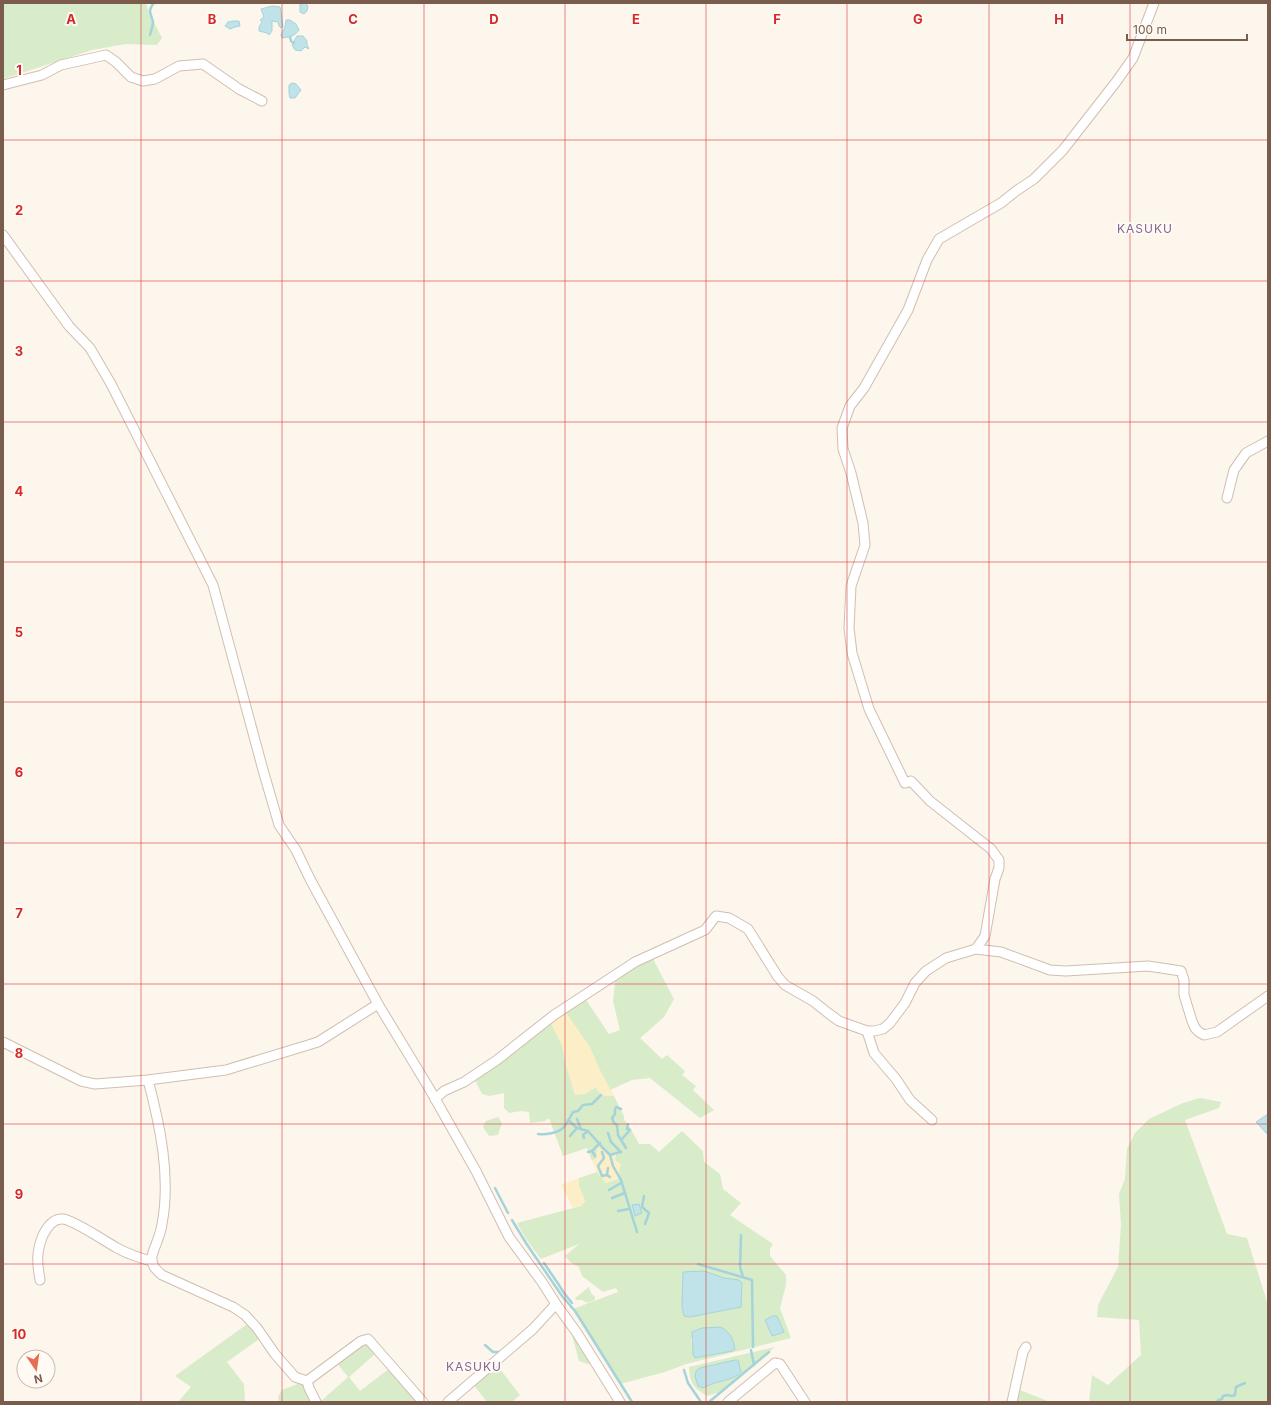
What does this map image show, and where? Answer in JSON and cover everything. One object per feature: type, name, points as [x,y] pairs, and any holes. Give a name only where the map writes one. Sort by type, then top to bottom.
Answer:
[{"type":"street","points":[[976,948],[985,936],[995,879],[999,868],[999,860],[991,849],[930,801],[911,781],[905,783],[869,709],[852,653],[849,628],[851,586],[865,545],[863,523],[852,473],[843,450],[842,428],[850,406],[864,388],[908,310],[927,260],[939,239],[1001,203],[1016,191],[1034,180],[1063,150],[1133,58],[1154,3]]},
{"type":"street","points":[[3,85],[42,75],[61,65],[106,55],[116,62],[131,77],[142,81],[155,80],[179,66],[203,64],[239,89],[262,101]]},
{"type":"street","points":[[3,235],[69,326],[90,348],[108,378],[213,584],[279,825],[296,850],[310,880],[378,1004],[476,1170],[509,1237],[577,1333],[620,1402]]},
{"type":"street","points":[[1227,498],[1234,470],[1246,453],[1268,441]]},
{"type":"street","points":[[435,1099],[444,1091],[464,1082],[497,1060],[554,1015],[635,962],[705,930],[716,916],[729,918],[748,929],[778,977],[785,985],[814,1002],[839,1021],[867,1031],[874,1031],[883,1028],[890,1023],[905,1003],[915,983],[926,971],[946,958],[976,948],[1001,952],[1050,970],[1066,971],[1148,966],[1181,971],[1184,980],[1184,995],[1192,1021],[1195,1028],[1204,1035],[1217,1032],[1268,996]]},
{"type":"street","points":[[985,936],[1001,952]]},
{"type":"street","points":[[3,1042],[81,1081],[95,1084],[148,1080],[226,1070],[318,1042],[378,1004]]},
{"type":"street","points":[[867,1031],[874,1052],[896,1079],[910,1100],[932,1120]]},
{"type":"street","points":[[148,1080],[161,1136],[165,1178],[162,1225],[152,1256],[154,1269],[162,1275],[226,1304],[245,1315],[257,1328],[275,1354],[295,1376],[307,1382],[316,1402]]},
{"type":"street","points":[[40,1280],[37,1265],[37,1252],[44,1234],[50,1224],[62,1219],[71,1221],[119,1249],[136,1257],[152,1261]]},
{"type":"street","points":[[448,1402],[533,1329],[556,1304]]},
{"type":"street","points":[[307,1382],[361,1341],[368,1339],[423,1402]]},
{"type":"street","points":[[1012,1402],[1023,1352],[1026,1347]]},
{"type":"street","points":[[728,1402],[775,1363],[780,1364],[805,1402]]},
{"type":"green space","points":[[3,3],[146,3],[149,13],[162,38],[157,45],[126,44],[92,50],[3,79]]},
{"type":"green space","points":[[652,957],[674,999],[664,1017],[640,1038],[662,1059],[667,1055],[685,1071],[682,1075],[696,1086],[693,1090],[714,1110],[700,1118],[650,1078],[632,1080],[610,1090],[565,1011],[584,997],[609,1034],[620,1030],[613,1001],[614,979]]},
{"type":"green space","points":[[551,1023],[562,1045],[566,1065],[575,1094],[585,1094],[596,1087],[601,1095],[614,1096],[624,1116],[624,1120],[628,1124],[639,1144],[650,1144],[659,1152],[682,1131],[703,1151],[704,1162],[720,1174],[723,1189],[741,1203],[730,1215],[773,1244],[770,1249],[770,1256],[786,1275],[786,1285],[780,1308],[791,1338],[686,1364],[665,1372],[620,1384],[573,1309],[618,1292],[616,1288],[603,1292],[582,1276],[579,1267],[570,1262],[565,1256],[579,1244],[541,1259],[526,1239],[517,1223],[581,1206],[585,1201],[579,1186],[579,1178],[597,1172],[606,1183],[618,1179],[615,1160],[616,1152],[610,1155],[597,1147],[597,1158],[592,1161],[587,1148],[563,1156],[549,1118],[545,1121],[530,1123],[529,1112],[521,1111],[509,1113],[504,1108],[504,1093],[489,1096],[482,1094],[474,1078],[516,1051]],"holes":[[[704,1271],[724,1278],[739,1280],[728,1310],[690,1317]],[[691,1339],[735,1349],[732,1351],[695,1358]]]},
{"type":"green space","points":[[1200,1098],[1221,1102],[1219,1108],[1185,1120],[1227,1234],[1247,1238],[1268,1305],[1268,1402],[1089,1402],[1092,1375],[1108,1385],[1141,1355],[1139,1320],[1097,1317],[1098,1305],[1118,1267],[1121,1225],[1119,1194],[1125,1179],[1127,1149],[1135,1133],[1149,1119],[1183,1103]]},
{"type":"green space","points":[[498,1117],[502,1123],[498,1135],[489,1136],[483,1127],[486,1121]]},
{"type":"green space","points":[[589,1287],[591,1293],[595,1297],[595,1300],[587,1303],[582,1300],[576,1300],[575,1298]]},
{"type":"green space","points":[[571,1317],[600,1364],[588,1364],[579,1361],[571,1331]]},
{"type":"green space","points":[[250,1322],[262,1337],[227,1362],[244,1384],[245,1402],[178,1402],[191,1387],[175,1376]]},
{"type":"green space","points":[[360,1343],[369,1343],[375,1354],[349,1377],[360,1391],[390,1368],[418,1402],[320,1402],[348,1377],[336,1362]]},
{"type":"green space","points":[[775,1347],[719,1395],[716,1393],[707,1396],[695,1388],[691,1381],[689,1367]],"holes":[[[735,1360],[736,1377],[711,1383],[700,1368]]]},
{"type":"green space","points":[[496,1364],[520,1395],[512,1402],[487,1402],[473,1384]]},
{"type":"green space","points":[[300,1383],[305,1385],[313,1402],[279,1402],[278,1397],[282,1390]]},
{"type":"green space","points":[[1012,1387],[1050,1402],[1006,1402]]},
{"type":"sand","points":[[565,1011],[590,1047],[614,1096],[601,1095],[596,1087],[585,1094],[575,1095],[562,1045],[551,1023]]},
{"type":"sand","points":[[597,1146],[610,1155],[617,1152],[615,1160],[621,1164],[618,1179],[606,1183],[597,1172],[592,1161],[597,1158]]},
{"type":"sand","points":[[579,1178],[579,1186],[585,1201],[581,1206],[573,1208],[561,1185]]},
{"type":"water","points":[[300,3],[305,3],[308,6],[307,11],[304,14],[300,12]]},
{"type":"water","points":[[272,6],[280,7],[283,27],[281,28],[279,26],[278,22],[272,21],[272,31],[269,35],[259,31],[259,27],[262,22],[260,20],[264,17],[261,9]]},
{"type":"water","points":[[286,20],[290,20],[296,24],[299,30],[289,37],[282,38],[281,35],[285,27]]},
{"type":"water","points":[[239,21],[240,26],[230,29],[225,26],[228,22]]},
{"type":"water","points":[[297,36],[303,36],[307,41],[309,49],[305,47],[301,51],[295,50],[292,45]]},
{"type":"water","points":[[292,83],[296,84],[301,90],[295,98],[290,98],[289,94],[289,85]]},
{"type":"water","points":[[1268,1114],[1268,1135],[1256,1122]]},
{"type":"water","points":[[639,1204],[642,1213],[635,1216],[632,1205]]},
{"type":"water","points":[[704,1271],[724,1278],[739,1280],[742,1283],[741,1307],[690,1317],[684,1316],[682,1307],[683,1272]]},
{"type":"water","points":[[773,1316],[777,1316],[784,1332],[772,1336],[765,1320]]},
{"type":"water","points":[[720,1327],[730,1336],[735,1349],[732,1351],[695,1358],[693,1354],[692,1332],[702,1328]]},
{"type":"water","points":[[738,1360],[741,1372],[733,1378],[708,1385],[703,1388],[698,1386],[695,1376],[696,1371],[700,1368]]},
{"type":"waterway","points":[[150,35],[153,22],[150,10],[154,3]]},
{"type":"waterway","points":[[290,37],[291,41],[294,43]]},
{"type":"waterway","points":[[538,1134],[551,1133],[561,1130],[566,1125],[573,1112],[578,1111],[583,1105],[592,1104],[601,1095]]},
{"type":"waterway","points":[[616,1107],[621,1109]]},
{"type":"waterway","points":[[615,1109],[615,1114],[612,1118],[614,1123],[617,1125],[618,1135],[626,1148]]},
{"type":"waterway","points":[[577,1119],[581,1129]]},
{"type":"waterway","points":[[568,1120],[577,1128],[588,1131],[610,1155],[613,1166],[621,1180],[637,1232]]},
{"type":"waterway","points":[[622,1139],[630,1130],[627,1129],[628,1124]]},
{"type":"waterway","points":[[570,1136],[577,1128]]},
{"type":"waterway","points":[[584,1138],[583,1135],[588,1131]]},
{"type":"waterway","points":[[608,1133],[611,1142],[621,1152]]},
{"type":"waterway","points":[[588,1152],[592,1151],[600,1143]]},
{"type":"waterway","points":[[592,1151],[595,1156]]},
{"type":"waterway","points":[[602,1152],[604,1158],[598,1166],[602,1176],[607,1175]]},
{"type":"waterway","points":[[610,1155],[620,1152]]},
{"type":"waterway","points":[[608,1168],[607,1175],[610,1177]]},
{"type":"waterway","points":[[609,1190],[621,1183]]},
{"type":"waterway","points":[[495,1188],[508,1213]]},
{"type":"waterway","points":[[612,1198],[625,1193]]},
{"type":"waterway","points":[[644,1196],[642,1207],[649,1213],[645,1224]]},
{"type":"waterway","points":[[618,1211],[629,1209]]},
{"type":"waterway","points":[[512,1220],[562,1296],[575,1311],[632,1402]]},
{"type":"waterway","points":[[741,1235],[740,1267],[743,1277]]},
{"type":"waterway","points":[[544,1263],[572,1303]]},
{"type":"waterway","points":[[698,1264],[752,1280],[753,1347]]},
{"type":"waterway","points":[[485,1345],[493,1352],[502,1352]]},
{"type":"waterway","points":[[751,1350],[754,1365]]},
{"type":"waterway","points":[[709,1402],[769,1352]]},
{"type":"waterway","points":[[684,1370],[688,1383],[701,1402]]},
{"type":"waterway","points":[[1217,1402],[1218,1400],[1222,1399],[1223,1396],[1235,1395],[1236,1387],[1245,1383]]},
{"type":"district","name":"KASUKU","points":[[1145,229]]},
{"type":"district","name":"KASUKU","points":[[474,1367]]}]
